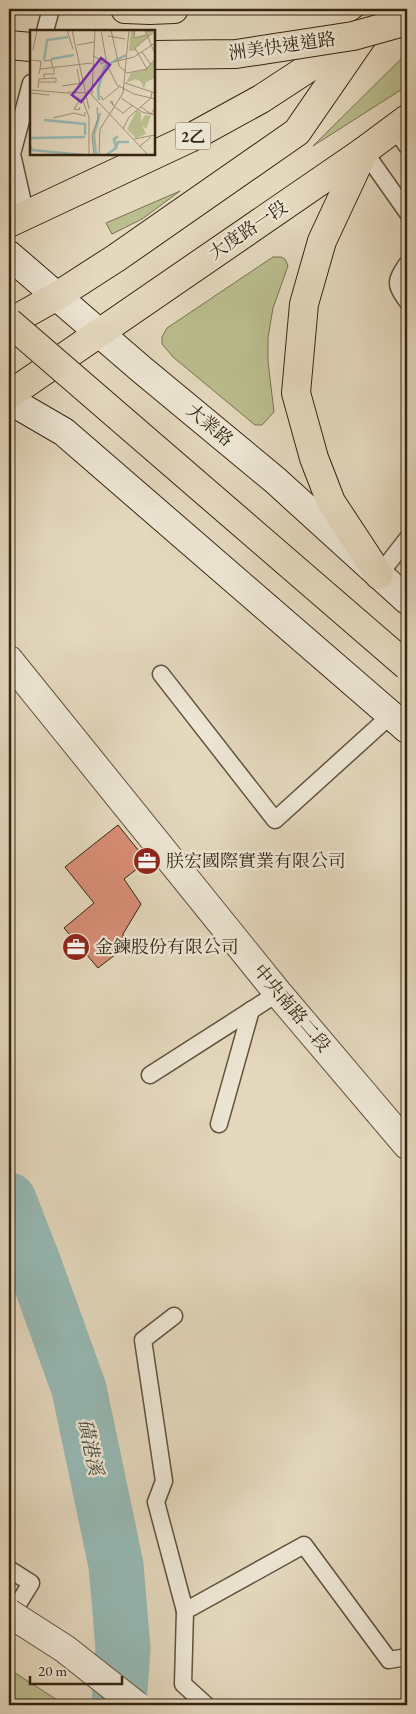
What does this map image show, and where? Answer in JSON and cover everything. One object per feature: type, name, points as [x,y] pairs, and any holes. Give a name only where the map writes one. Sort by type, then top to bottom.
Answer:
[{"type":"main road","points":[[125,9],[174,9]]},
{"type":"main road","name":"2乙","points":[[155,154],[190,138],[261,99],[368,29],[394,9]]},
{"type":"main road","name":"洲美快速道路","points":[[155,55],[236,54],[353,36],[407,21]]},
{"type":"main road","points":[[368,29],[297,132],[136,244],[57,296],[9,322],[407,666]]},
{"type":"main road","points":[[9,45],[30,47]]},
{"type":"main road","name":"大度路一段","points":[[9,395],[364,151],[404,130]]},
{"type":"main road","points":[[364,151],[319,250],[304,304],[296,393],[314,458],[331,502],[379,575]]},
{"type":"main road","name":"2乙","points":[[17,220],[153,155]]},
{"type":"main road","name":"大業路","points":[[9,255],[275,480],[407,600]]},
{"type":"main road","points":[[9,400],[64,432],[399,722]]},
{"type":"main road","name":"中央南路二段","points":[[10,663],[278,992],[407,1145]]},
{"type":"main road","points":[[9,1613],[65,1649],[136,1705]]},
{"type":"lane","points":[[45,30],[51,9]]},
{"type":"lane","points":[[17,220],[12,154],[30,87]]},
{"type":"lane","points":[[364,151],[407,212]]},
{"type":"lane","points":[[407,264],[398,278],[399,289],[407,301]]},
{"type":"lane","points":[[379,575],[407,538]]},
{"type":"lane","points":[[161,674],[275,820],[399,722]]},
{"type":"lane","points":[[150,1075],[278,992]]},
{"type":"lane","points":[[219,1124],[251,1010]]},
{"type":"lane","points":[[174,1316],[144,1340],[164,1481],[156,1502],[185,1612],[183,1684],[206,1705]]},
{"type":"lane","points":[[185,1612],[304,1545],[389,1660],[407,1657]]},
{"type":"lane","points":[[9,1569],[31,1583],[9,1619]]},
{"type":"green space","points":[[407,53],[407,86],[313,146]]},
{"type":"green space","points":[[180,191],[142,219],[112,234],[106,223]]},
{"type":"green space","points":[[273,257],[285,259],[288,266],[273,308],[268,338],[268,361],[274,412],[262,425],[255,425],[173,357],[162,344],[162,337],[167,328]]},
{"type":"green space","points":[[9,1669],[65,1705],[9,1705]]},
{"type":"building","points":[[118,825],[147,861],[124,879],[141,904],[123,934],[124,948],[98,968],[64,928],[94,903],[65,867]]},
{"type":"waterway","name":"磺港溪","points":[[9,1200],[79,1389],[116,1565],[123,1648],[119,1705]]},
{"type":"place","name":"朕宏國際實業有限公司","points":[[147,861]]},
{"type":"place","name":"金鍊股份有限公司","points":[[76,947]]}]
